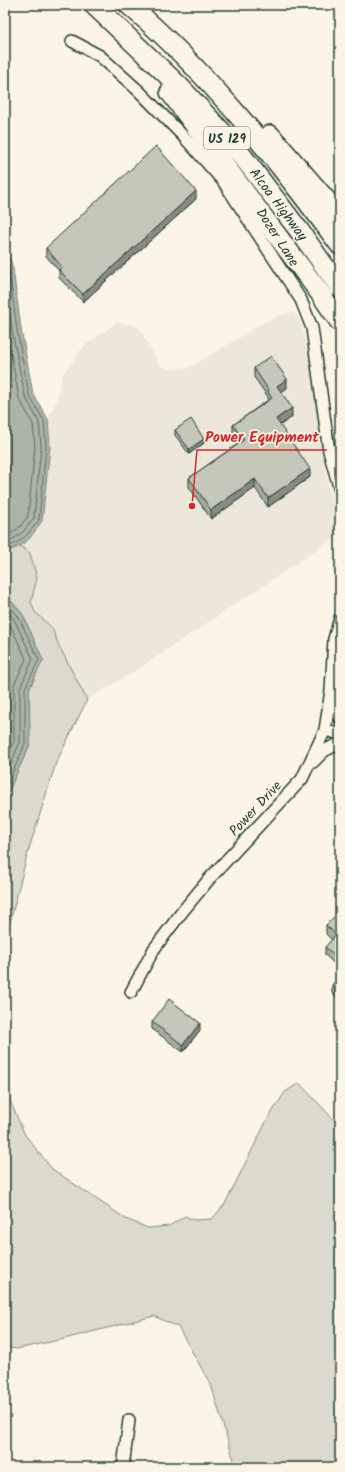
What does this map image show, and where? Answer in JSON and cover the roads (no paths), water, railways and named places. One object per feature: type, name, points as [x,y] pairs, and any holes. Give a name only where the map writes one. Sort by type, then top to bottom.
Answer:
[{"type":"highway","name":"Alcoa Highway","points":[[94,5],[131,39],[205,114],[239,152],[301,233],[340,288]]},
{"type":"highway","name":"Alcoa Highway","points":[[129,5],[145,18],[197,70],[246,124],[340,245]]},
{"type":"highway","points":[[131,39],[340,322]]},
{"type":"highway","points":[[197,70],[240,106],[275,140],[340,216]]},
{"type":"street","name":"Dozer Lane","points":[[72,41],[100,56],[140,92],[211,166],[301,300],[312,328],[329,451],[340,491]]},
{"type":"street","name":"Power Drive","points":[[130,992],[154,949],[182,912],[210,878],[302,779],[325,730],[331,690],[334,639],[340,618]]},
{"type":"street","points":[[331,690],[340,718]]},
{"type":"street","points":[[325,730],[340,734]]},
{"type":"street","points":[[306,770],[324,751],[340,743]]},
{"type":"street","points":[[123,1467],[129,1420]]},
{"type":"water","points":[[5,242],[13,269],[21,329],[33,394],[48,419],[50,447],[42,521],[30,538],[20,546],[5,552]]},
{"type":"water","points":[[5,595],[22,613],[43,660],[29,689],[30,744],[5,799]]},
{"type":"place","name":"Power Equipment","points":[[192,506]]}]
